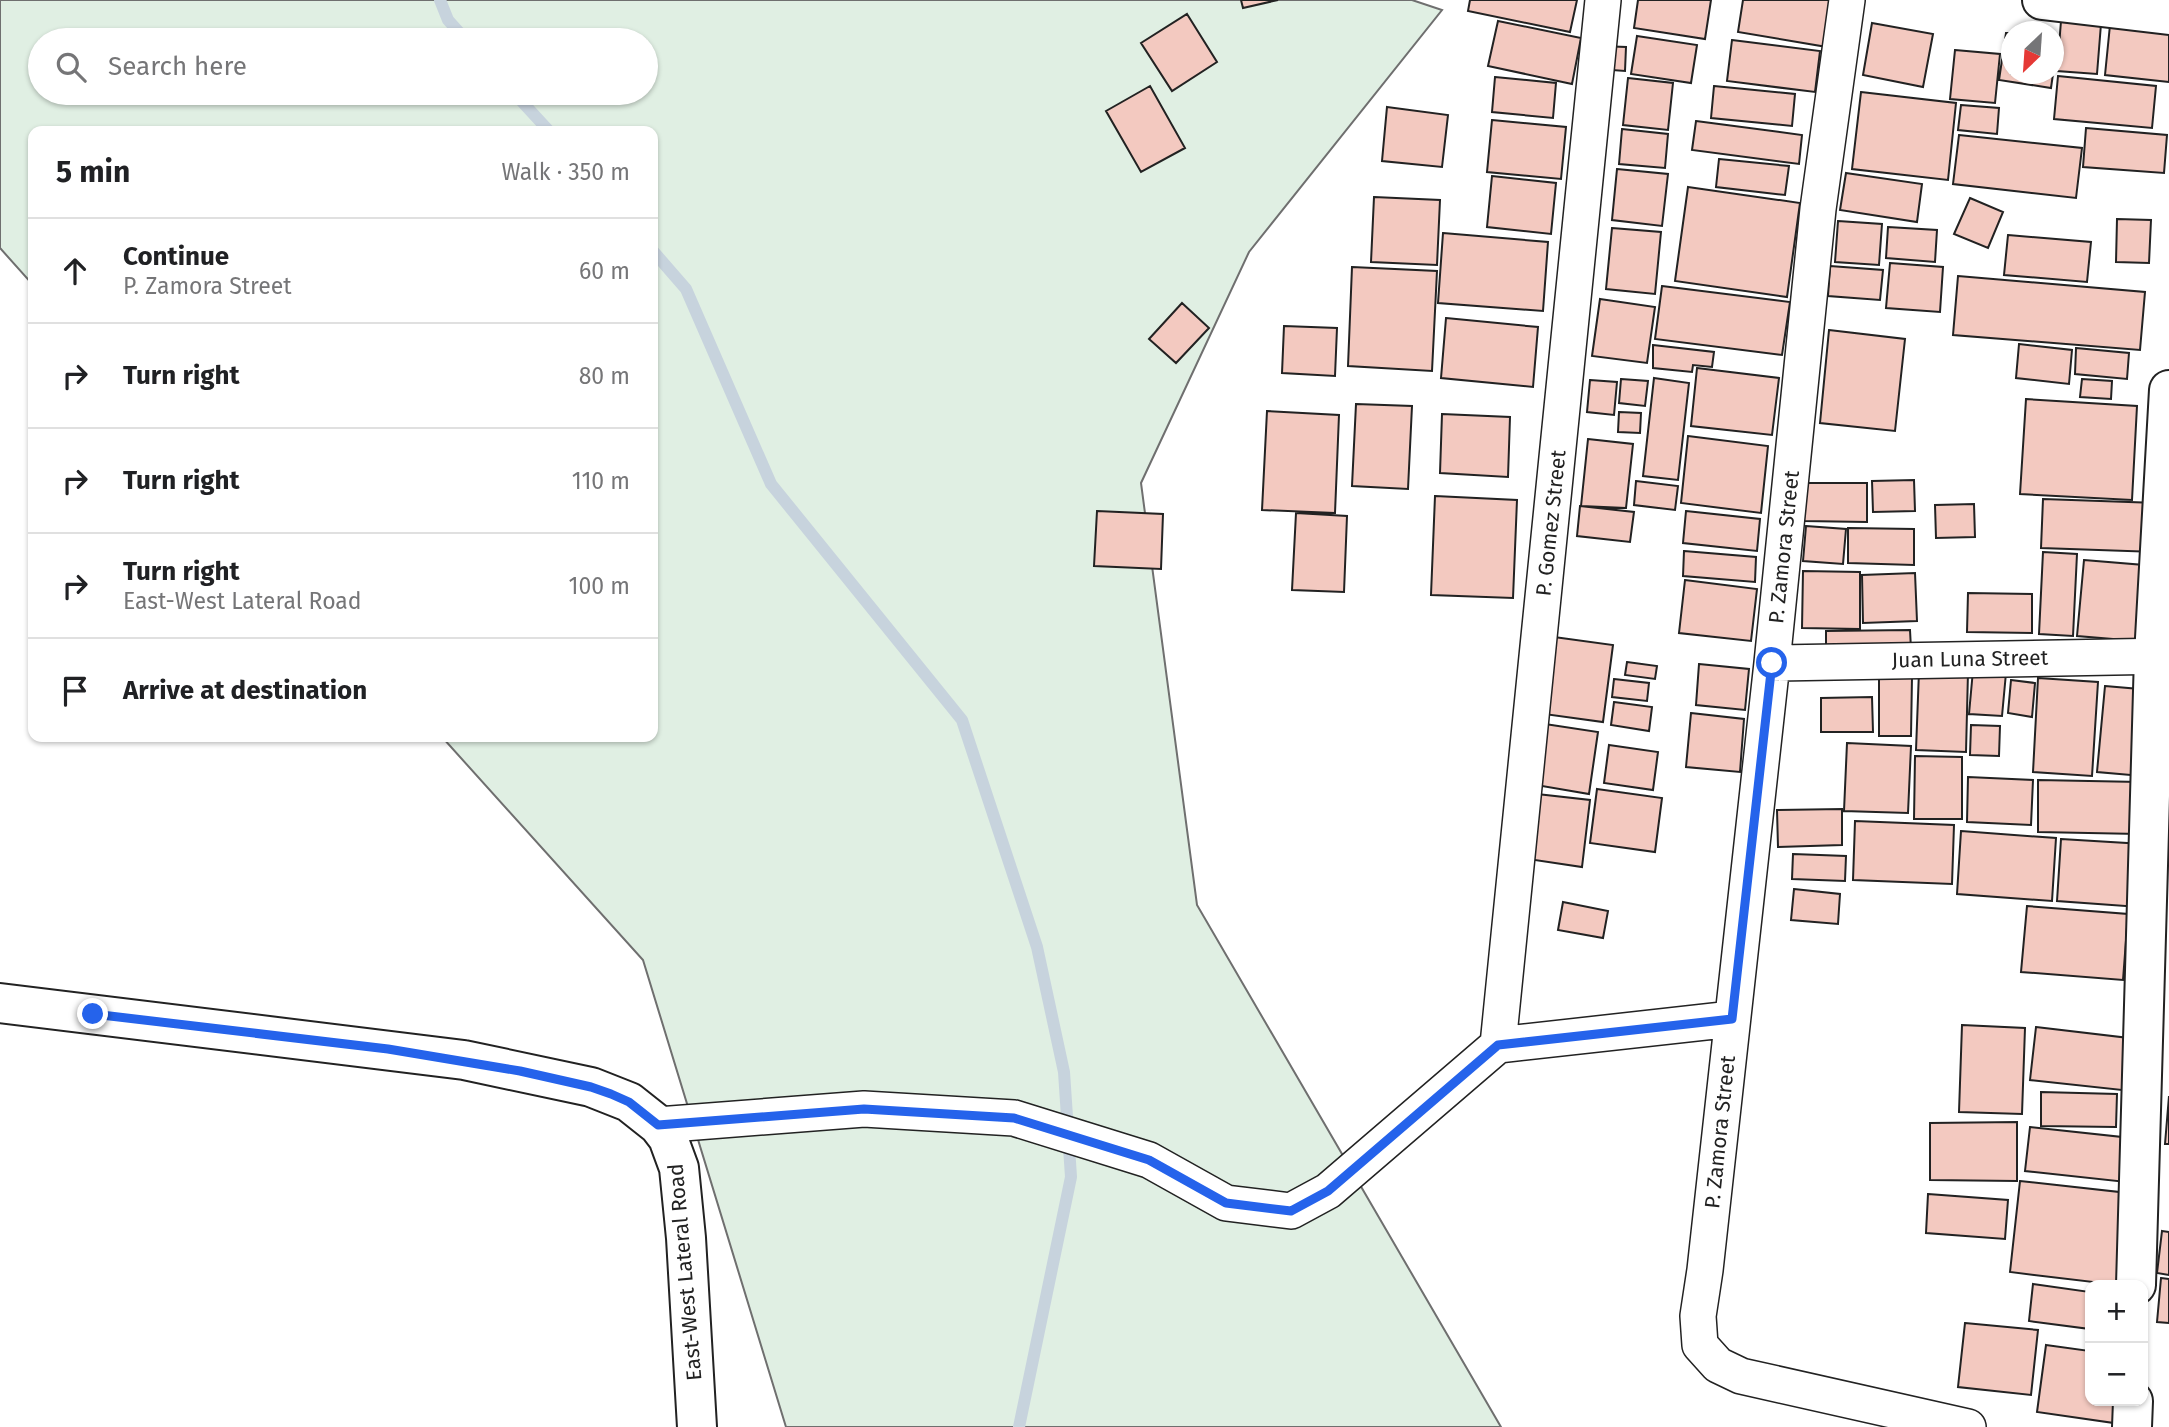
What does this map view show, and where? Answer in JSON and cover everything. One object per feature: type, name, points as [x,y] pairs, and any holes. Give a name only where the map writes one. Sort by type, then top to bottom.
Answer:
[{"type":"street","name":"P. Gomez Street","points":[[1498,1045],[1603,0]]},
{"type":"street","name":"P. Zamora Street","points":[[1847,0],[1818,209],[1772,663],[1698,1316],[1700,1345],[1718,1365],[1741,1376],[1968,1427]]},
{"type":"street","points":[[2042,0],[2169,15]]},
{"type":"street","points":[[2136,1280],[2169,390]]},
{"type":"street","name":"Juan Luna Street","points":[[1772,663],[2161,656]]},
{"type":"street","name":"East-West Lateral Road","points":[[0,1003],[388,1049],[486,1064],[568,1081],[629,1102],[658,1125],[668,1138],[681,1186],[697,1427]]},
{"type":"street","points":[[658,1125],[864,1109],[1014,1118],[1149,1160],[1226,1203],[1291,1211],[1328,1191],[1498,1045],[1732,1019]]},
{"type":"street","points":[[2132,1427],[2133,1406]]},
{"type":"green space","points":[[0,0],[1412,0],[1442,10],[1249,252],[1141,483],[1197,905],[1501,1427],[786,1427],[643,960],[447,742],[658,742],[658,126],[28,126],[28,279],[0,248]]},
{"type":"building","points":[[1241,0],[1278,0],[1243,8]]},
{"type":"building","points":[[1470,0],[1577,0],[1570,32],[1468,11]]},
{"type":"building","points":[[1638,0],[1711,0],[1705,39],[1634,28]]},
{"type":"building","points":[[1743,0],[1834,0],[1827,47],[1738,32]]},
{"type":"building","points":[[1187,14],[1217,62],[1172,91],[1141,43]]},
{"type":"building","points":[[1498,21],[1581,38],[1572,84],[1488,66]]},
{"type":"building","points":[[2064,21],[2101,24],[2097,74],[2064,72]]},
{"type":"building","points":[[1872,23],[1933,34],[1923,87],[1863,75]]},
{"type":"building","points":[[2110,25],[2169,32],[2169,82],[2105,75]]},
{"type":"building","points":[[1637,36],[1697,45],[1691,83],[1631,74]]},
{"type":"building","points":[[1732,40],[1820,51],[1815,92],[1727,81]]},
{"type":"building","points":[[1600,46],[1626,47],[1625,71],[1599,69]]},
{"type":"building","points":[[1955,50],[2000,54],[1995,103],[1950,99]]},
{"type":"building","points":[[1495,77],[1556,83],[1553,118],[1492,112]]},
{"type":"building","points":[[2064,77],[2156,86],[2152,128],[2054,119],[2057,84],[2064,84]]},
{"type":"building","points":[[1628,78],[1673,83],[1668,130],[1623,125]]},
{"type":"building","points":[[2025,84],[2052,84],[2051,88]]},
{"type":"building","points":[[1150,86],[1185,148],[1141,172],[1106,111]]},
{"type":"building","points":[[1714,86],[1795,94],[1792,126],[1711,118]]},
{"type":"building","points":[[1861,92],[1956,103],[1948,180],[1852,169]]},
{"type":"building","points":[[1961,105],[1999,108],[1997,134],[1958,130]]},
{"type":"building","points":[[1387,107],[1448,115],[1442,167],[1382,161]]},
{"type":"building","points":[[1492,120],[1566,127],[1561,179],[1487,172]]},
{"type":"building","points":[[1696,121],[1802,135],[1799,164],[1692,150]]},
{"type":"building","points":[[2086,128],[2167,135],[2164,173],[2083,167]]},
{"type":"building","points":[[1622,129],[1668,134],[1665,168],[1619,164]]},
{"type":"building","points":[[1959,135],[2082,148],[2076,198],[1953,184]]},
{"type":"building","points":[[1719,159],[1789,166],[1785,195],[1716,187]]},
{"type":"building","points":[[1617,169],[1668,174],[1662,226],[1612,220]]},
{"type":"building","points":[[1846,173],[1922,184],[1917,222],[1840,210]]},
{"type":"building","points":[[1492,176],[1556,183],[1551,234],[1487,227]]},
{"type":"building","points":[[1688,187],[1800,203],[1787,297],[1675,281]]},
{"type":"building","points":[[1374,197],[1440,200],[1437,265],[1371,262]]},
{"type":"building","points":[[1970,198],[2003,212],[1988,248],[1954,234]]},
{"type":"building","points":[[2117,219],[2151,220],[2149,263],[2116,262]]},
{"type":"building","points":[[1838,221],[1882,224],[1879,265],[1835,262]]},
{"type":"building","points":[[1888,227],[1937,230],[1935,262],[1886,258]]},
{"type":"building","points":[[1612,228],[1661,232],[1655,294],[1606,289]]},
{"type":"building","points":[[1443,233],[1548,242],[1543,311],[1438,303]]},
{"type":"building","points":[[2008,235],[2091,242],[2087,282],[2004,275]]},
{"type":"building","points":[[1890,263],[1943,267],[1940,312],[1886,308]]},
{"type":"building","points":[[1830,266],[1883,270],[1880,300],[1828,296]]},
{"type":"building","points":[[1352,267],[1437,271],[1432,371],[1348,366]]},
{"type":"building","points":[[1958,276],[2145,292],[2140,350],[1953,335]]},
{"type":"building","points":[[1662,286],[1790,302],[1782,355],[1655,339]]},
{"type":"building","points":[[1600,299],[1655,307],[1647,363],[1592,356]]},
{"type":"building","points":[[1182,303],[1209,328],[1176,363],[1149,339]]},
{"type":"building","points":[[1446,318],[1538,327],[1533,387],[1441,378]]},
{"type":"building","points":[[1284,326],[1337,328],[1335,376],[1282,373]]},
{"type":"building","points":[[1829,330],[1905,339],[1895,431],[1820,423]]},
{"type":"building","points":[[2019,344],[2072,350],[2069,384],[2016,378]]},
{"type":"building","points":[[1653,345],[1714,352],[1712,367],[1693,365],[1692,372],[1653,368]]},
{"type":"building","points":[[2076,348],[2129,353],[2127,379],[2075,374]]},
{"type":"building","points":[[1697,368],[1779,378],[1772,435],[1691,426]]},
{"type":"building","points":[[1654,378],[1689,383],[1678,480],[1643,476]]},
{"type":"building","points":[[1621,379],[1648,381],[1645,406],[1619,403]]},
{"type":"building","points":[[2082,379],[2112,381],[2111,399],[2080,397]]},
{"type":"building","points":[[1590,380],[1617,382],[1614,415],[1587,412]]},
{"type":"building","points":[[2026,399],[2137,406],[2132,500],[2020,494]]},
{"type":"building","points":[[1356,404],[1412,406],[1408,489],[1352,486]]},
{"type":"building","points":[[1267,411],[1339,415],[1335,513],[1262,510]]},
{"type":"building","points":[[1619,412],[1641,413],[1640,433],[1618,432]]},
{"type":"building","points":[[1442,414],[1510,417],[1508,477],[1440,473]]},
{"type":"building","points":[[1688,436],[1768,446],[1761,513],[1681,503]]},
{"type":"building","points":[[1588,439],[1633,444],[1626,508],[1581,506]]},
{"type":"building","points":[[1914,480],[1915,511],[1873,512],[1872,481]]},
{"type":"building","points":[[1636,481],[1678,486],[1675,510],[1634,505]]},
{"type":"building","points":[[1804,483],[1867,483],[1867,522],[1803,521]]},
{"type":"building","points":[[1435,496],[1517,500],[1513,598],[1431,595]]},
{"type":"building","points":[[2043,499],[2157,503],[2156,552],[2041,548]]},
{"type":"building","points":[[1974,504],[1975,537],[1936,538],[1935,505]]},
{"type":"building","points":[[1580,506],[1634,512],[1630,542],[1577,536]]},
{"type":"building","points":[[1097,511],[1163,514],[1161,569],[1094,566]]},
{"type":"building","points":[[1686,511],[1760,519],[1757,551],[1683,543]]},
{"type":"building","points":[[1296,513],[1347,516],[1344,592],[1292,590]]},
{"type":"building","points":[[1806,526],[1846,529],[1843,564],[1803,561]]},
{"type":"building","points":[[1848,528],[1914,529],[1914,565],[1848,563]]},
{"type":"building","points":[[1684,551],[1756,557],[1755,582],[1683,576]]},
{"type":"building","points":[[2043,552],[2077,554],[2073,636],[2039,634]]},
{"type":"building","points":[[2084,560],[2156,566],[2149,642],[2077,636]]},
{"type":"building","points":[[1803,571],[1860,572],[1860,629],[1802,628]]},
{"type":"building","points":[[1915,573],[1917,621],[1863,623],[1862,575]]},
{"type":"building","points":[[1685,580],[1757,589],[1751,641],[1679,633]]},
{"type":"building","points":[[1968,593],[2032,594],[2032,633],[1967,632]]},
{"type":"building","points":[[1910,630],[1911,649],[1826,651],[1826,631]]},
{"type":"building","points":[[1554,637],[1613,645],[1603,722],[1544,714]]},
{"type":"building","points":[[1627,662],[1657,666],[1655,679],[1625,675]]},
{"type":"building","points":[[1699,664],[1749,669],[1745,710],[1696,705]]},
{"type":"building","points":[[1973,670],[2006,673],[2002,716],[1969,714]]},
{"type":"building","points":[[1919,671],[1968,672],[1966,752],[1916,750]]},
{"type":"building","points":[[1879,677],[1912,677],[1911,736],[1879,736]]},
{"type":"building","points":[[2038,678],[2098,682],[2092,776],[2033,772]]},
{"type":"building","points":[[1614,679],[1649,683],[1647,701],[1612,697]]},
{"type":"building","points":[[2011,680],[2035,683],[2032,717],[2008,713]]},
{"type":"building","points":[[2105,686],[2151,690],[2142,776],[2097,772]]},
{"type":"building","points":[[1872,697],[1873,732],[1821,732],[1821,698]]},
{"type":"building","points":[[1614,702],[1652,707],[1649,731],[1611,725]]},
{"type":"building","points":[[1691,713],[1744,719],[1740,772],[1686,767]]},
{"type":"building","points":[[1545,724],[1598,732],[1589,794],[1536,785]]},
{"type":"building","points":[[1971,725],[2000,726],[1999,756],[1970,755]]},
{"type":"building","points":[[1847,743],[1911,746],[1908,813],[1844,811]]},
{"type":"building","points":[[1609,745],[1658,752],[1653,790],[1604,783]]},
{"type":"building","points":[[1915,756],[1962,757],[1962,819],[1914,819]]},
{"type":"building","points":[[1968,777],[2033,780],[2031,825],[1967,822]]},
{"type":"building","points":[[2038,780],[2140,782],[2139,834],[2038,832]]},
{"type":"building","points":[[1597,789],[1662,798],[1655,852],[1590,843]]},
{"type":"building","points":[[1537,794],[1590,800],[1582,867],[1528,859]]},
{"type":"building","points":[[1842,809],[1842,845],[1778,847],[1777,810]]},
{"type":"building","points":[[1855,821],[1954,825],[1952,884],[1853,880]]},
{"type":"building","points":[[1961,831],[2056,838],[2052,901],[1957,894]]},
{"type":"building","points":[[2061,839],[2143,844],[2139,907],[2057,901]]},
{"type":"building","points":[[1793,854],[1846,856],[1845,881],[1792,879]]},
{"type":"building","points":[[1794,889],[1840,894],[1838,924],[1791,920]]},
{"type":"building","points":[[1563,902],[1608,911],[1603,938],[1558,930]]},
{"type":"building","points":[[2027,906],[2128,914],[2123,980],[2021,972]]},
{"type":"building","points":[[1962,1025],[2025,1028],[2022,1114],[1959,1112]]},
{"type":"building","points":[[2036,1027],[2137,1039],[2131,1091],[2030,1080]]},
{"type":"building","points":[[2041,1092],[2117,1094],[2116,1127],[2041,1126]]},
{"type":"building","points":[[2169,1096],[2169,1144],[2165,1144]]},
{"type":"building","points":[[2017,1122],[2017,1181],[1930,1180],[1930,1123]]},
{"type":"building","points":[[2030,1127],[2131,1138],[2126,1182],[2025,1171]]},
{"type":"building","points":[[2020,1181],[2128,1193],[2119,1280],[2085,1281],[2010,1272]]},
{"type":"building","points":[[1928,1194],[2008,1200],[2005,1239],[1926,1233]]},
{"type":"building","points":[[2162,1231],[2169,1232],[2169,1275],[2157,1273]]},
{"type":"building","points":[[2161,1278],[2169,1279],[2169,1323],[2157,1322]]},
{"type":"building","points":[[2033,1284],[2085,1291],[2085,1328],[2029,1321]]},
{"type":"building","points":[[1965,1323],[2038,1330],[2031,1395],[1958,1387]]},
{"type":"building","points":[[2046,1345],[2085,1350],[2085,1406],[2116,1406],[2114,1423],[2037,1412]]},
{"type":"waterway","points":[[440,0],[448,20],[455,28]]},
{"type":"waterway","points":[[525,105],[544,126]]},
{"type":"waterway","points":[[658,257],[686,289],[771,484],[962,720],[1037,947],[1064,1072],[1071,1177],[1019,1427]]},
{"type":"route","points":[[93,1014],[388,1049],[520,1071],[611,1094],[646,1113],[658,1125],[864,1109],[1014,1118],[1149,1160],[1226,1203],[1291,1211],[1328,1191],[1498,1045],[1732,1019],[1772,663]]}]
